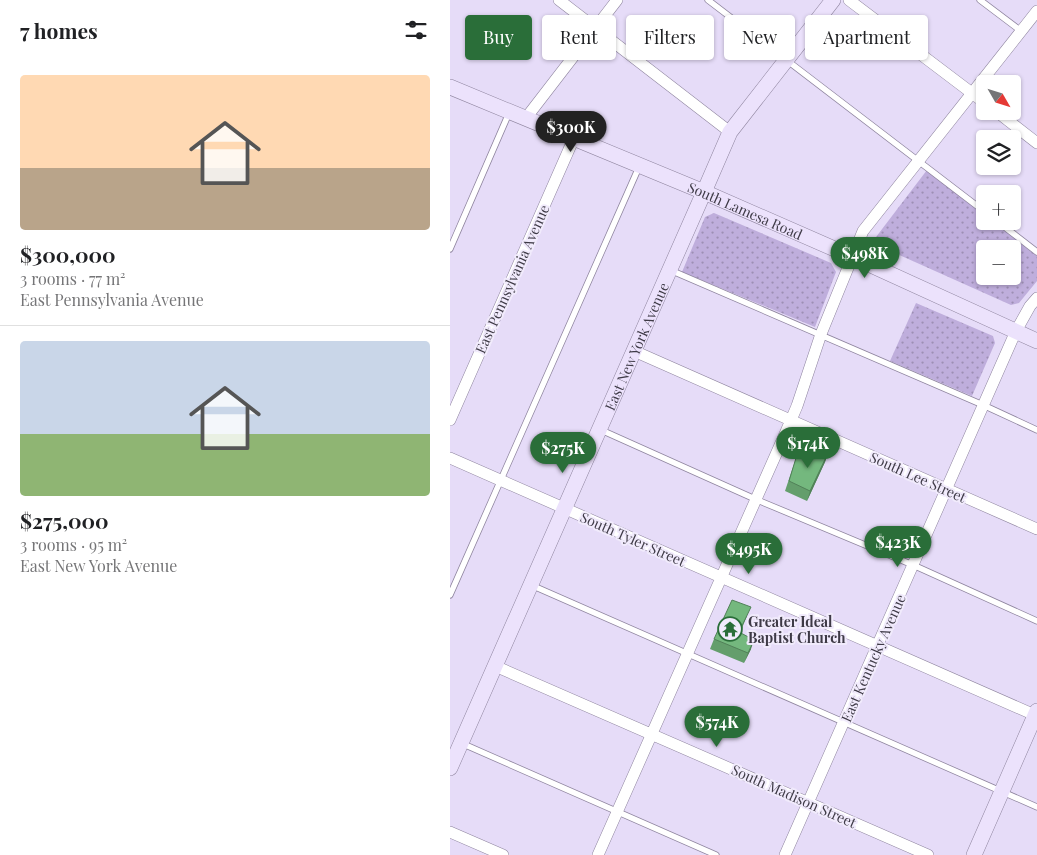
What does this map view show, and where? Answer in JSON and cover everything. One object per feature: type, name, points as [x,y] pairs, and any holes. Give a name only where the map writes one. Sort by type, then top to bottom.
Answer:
[{"type":"street","points":[[559,0],[579,15]]},
{"type":"street","points":[[606,15],[617,0]]},
{"type":"street","name":"East New York Avenue","points":[[795,49],[833,0]]},
{"type":"street","points":[[850,0],[976,96]]},
{"type":"street","points":[[598,855],[790,421],[821,334],[863,231],[1037,11]]},
{"type":"street","points":[[616,44],[730,132]]},
{"type":"street","points":[[526,118],[571,60]]},
{"type":"street","name":"East New York Avenue","points":[[450,768],[730,132],[786,60]]},
{"type":"street","name":"South Lamesa Road","points":[[450,87],[704,192],[853,257],[1037,341]]},
{"type":"street","points":[[1008,120],[1037,143]]},
{"type":"street","name":"East Pennsylvania Avenue","points":[[450,420],[574,138]]},
{"type":"street","name":"East Kentucky Avenue","points":[[785,855],[1016,331],[1030,306],[1037,298]]},
{"type":"street","name":"South Lee Street","points":[[634,352],[1037,529]]},
{"type":"street","name":"South Tyler Street","points":[[450,458],[1036,714]]},
{"type":"street","name":"South Madison Street","points":[[495,666],[928,855]]},
{"type":"street","points":[[974,855],[1036,714]]},
{"type":"street","points":[[450,832],[502,855]]},
{"type":"lane","points":[[708,0],[728,15]]},
{"type":"lane","points":[[980,0],[1021,31]]},
{"type":"lane","points":[[786,60],[976,205]]},
{"type":"lane","points":[[450,249],[510,112]]},
{"type":"lane","points":[[450,595],[640,165]]},
{"type":"lane","points":[[1009,230],[1037,252]]},
{"type":"lane","points":[[670,270],[821,334],[1037,430]]},
{"type":"lane","points":[[599,430],[913,565],[1037,621]]},
{"type":"lane","points":[[531,585],[1037,807]]},
{"type":"lane","points":[[461,743],[716,855]]},
{"type":"shaded area","points":[[927,170],[976,208],[976,230],[1004,230],[1016,240],[976,240],[976,285],[1021,285],[1021,244],[1037,256],[1037,281],[1019,303],[1011,305],[877,245],[876,237]]},
{"type":"shaded area","points":[[714,213],[831,263],[836,272],[815,327],[682,272],[705,217]]},
{"type":"shaded area","points":[[916,303],[993,336],[995,343],[972,396],[890,361]]},
{"type":"building","points":[[815,447],[828,453],[810,491],[789,481],[796,458],[807,459]]},
{"type":"building","name":"Greater Ideal Baptist Church","points":[[732,600],[751,607],[739,632],[754,640],[748,653],[714,639]]},
{"type":"place","name":"Greater Ideal Baptist Church","points":[[730,629]]}]
